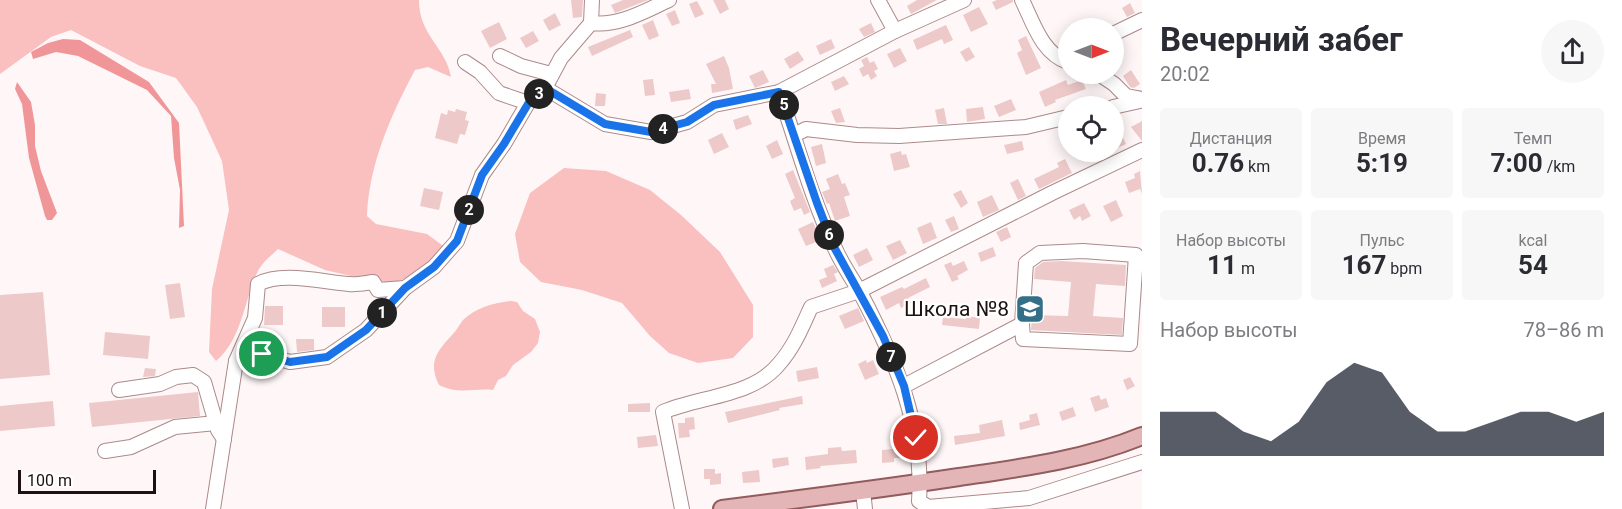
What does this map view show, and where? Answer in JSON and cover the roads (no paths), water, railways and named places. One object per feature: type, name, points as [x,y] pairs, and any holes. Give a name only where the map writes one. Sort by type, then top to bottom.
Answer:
[{"type":"main road","points":[[722,509],[1040,465],[1124,444],[1142,436]]},
{"type":"street","points":[[236,361],[262,354],[290,362],[327,357],[366,330],[405,288],[434,267],[457,241],[482,175],[528,104],[545,88],[561,58],[591,23],[592,0]]},
{"type":"street","points":[[591,23],[605,25],[641,13],[669,0]]},
{"type":"street","points":[[878,0],[895,31]]},
{"type":"street","points":[[545,88],[605,124],[651,132],[687,122],[714,105],[779,92],[895,31],[964,0]]},
{"type":"street","points":[[1022,0],[1046,47],[1058,59]]},
{"type":"street","points":[[1124,29],[1142,20]]},
{"type":"street","points":[[500,56],[521,66],[551,74]]},
{"type":"street","points":[[465,62],[480,72],[499,93],[528,104]]},
{"type":"street","points":[[1114,84],[1126,96],[1142,100]]},
{"type":"street","points":[[779,92],[834,247],[883,336],[904,386],[916,438],[921,483],[920,501],[928,507],[1030,503],[1142,462]]},
{"type":"street","points":[[1124,104],[1142,100]]},
{"type":"street","points":[[794,135],[806,129],[857,135],[899,136],[1026,127],[1058,119]]},
{"type":"street","points":[[682,509],[663,412],[679,405],[743,388],[766,376],[778,366],[794,344],[811,307],[859,291],[1142,150]]},
{"type":"street","points":[[1083,251],[1136,255],[1130,344],[1023,339],[1022,324],[1026,263],[1040,253],[1083,251]]},
{"type":"street","points":[[213,509],[236,361],[255,318],[258,284],[267,279],[321,280],[350,284],[373,282],[378,290],[405,288]]},
{"type":"street","points":[[904,386],[1022,324]]},
{"type":"street","points":[[119,390],[160,384],[176,377],[193,375],[204,382],[216,423],[224,439]]},
{"type":"street","points":[[105,451],[131,447],[175,427],[216,423]]},
{"type":"street","points":[[863,491],[865,509]]},
{"type":"place","name":"Школа №8","points":[[1030,309]]}]
